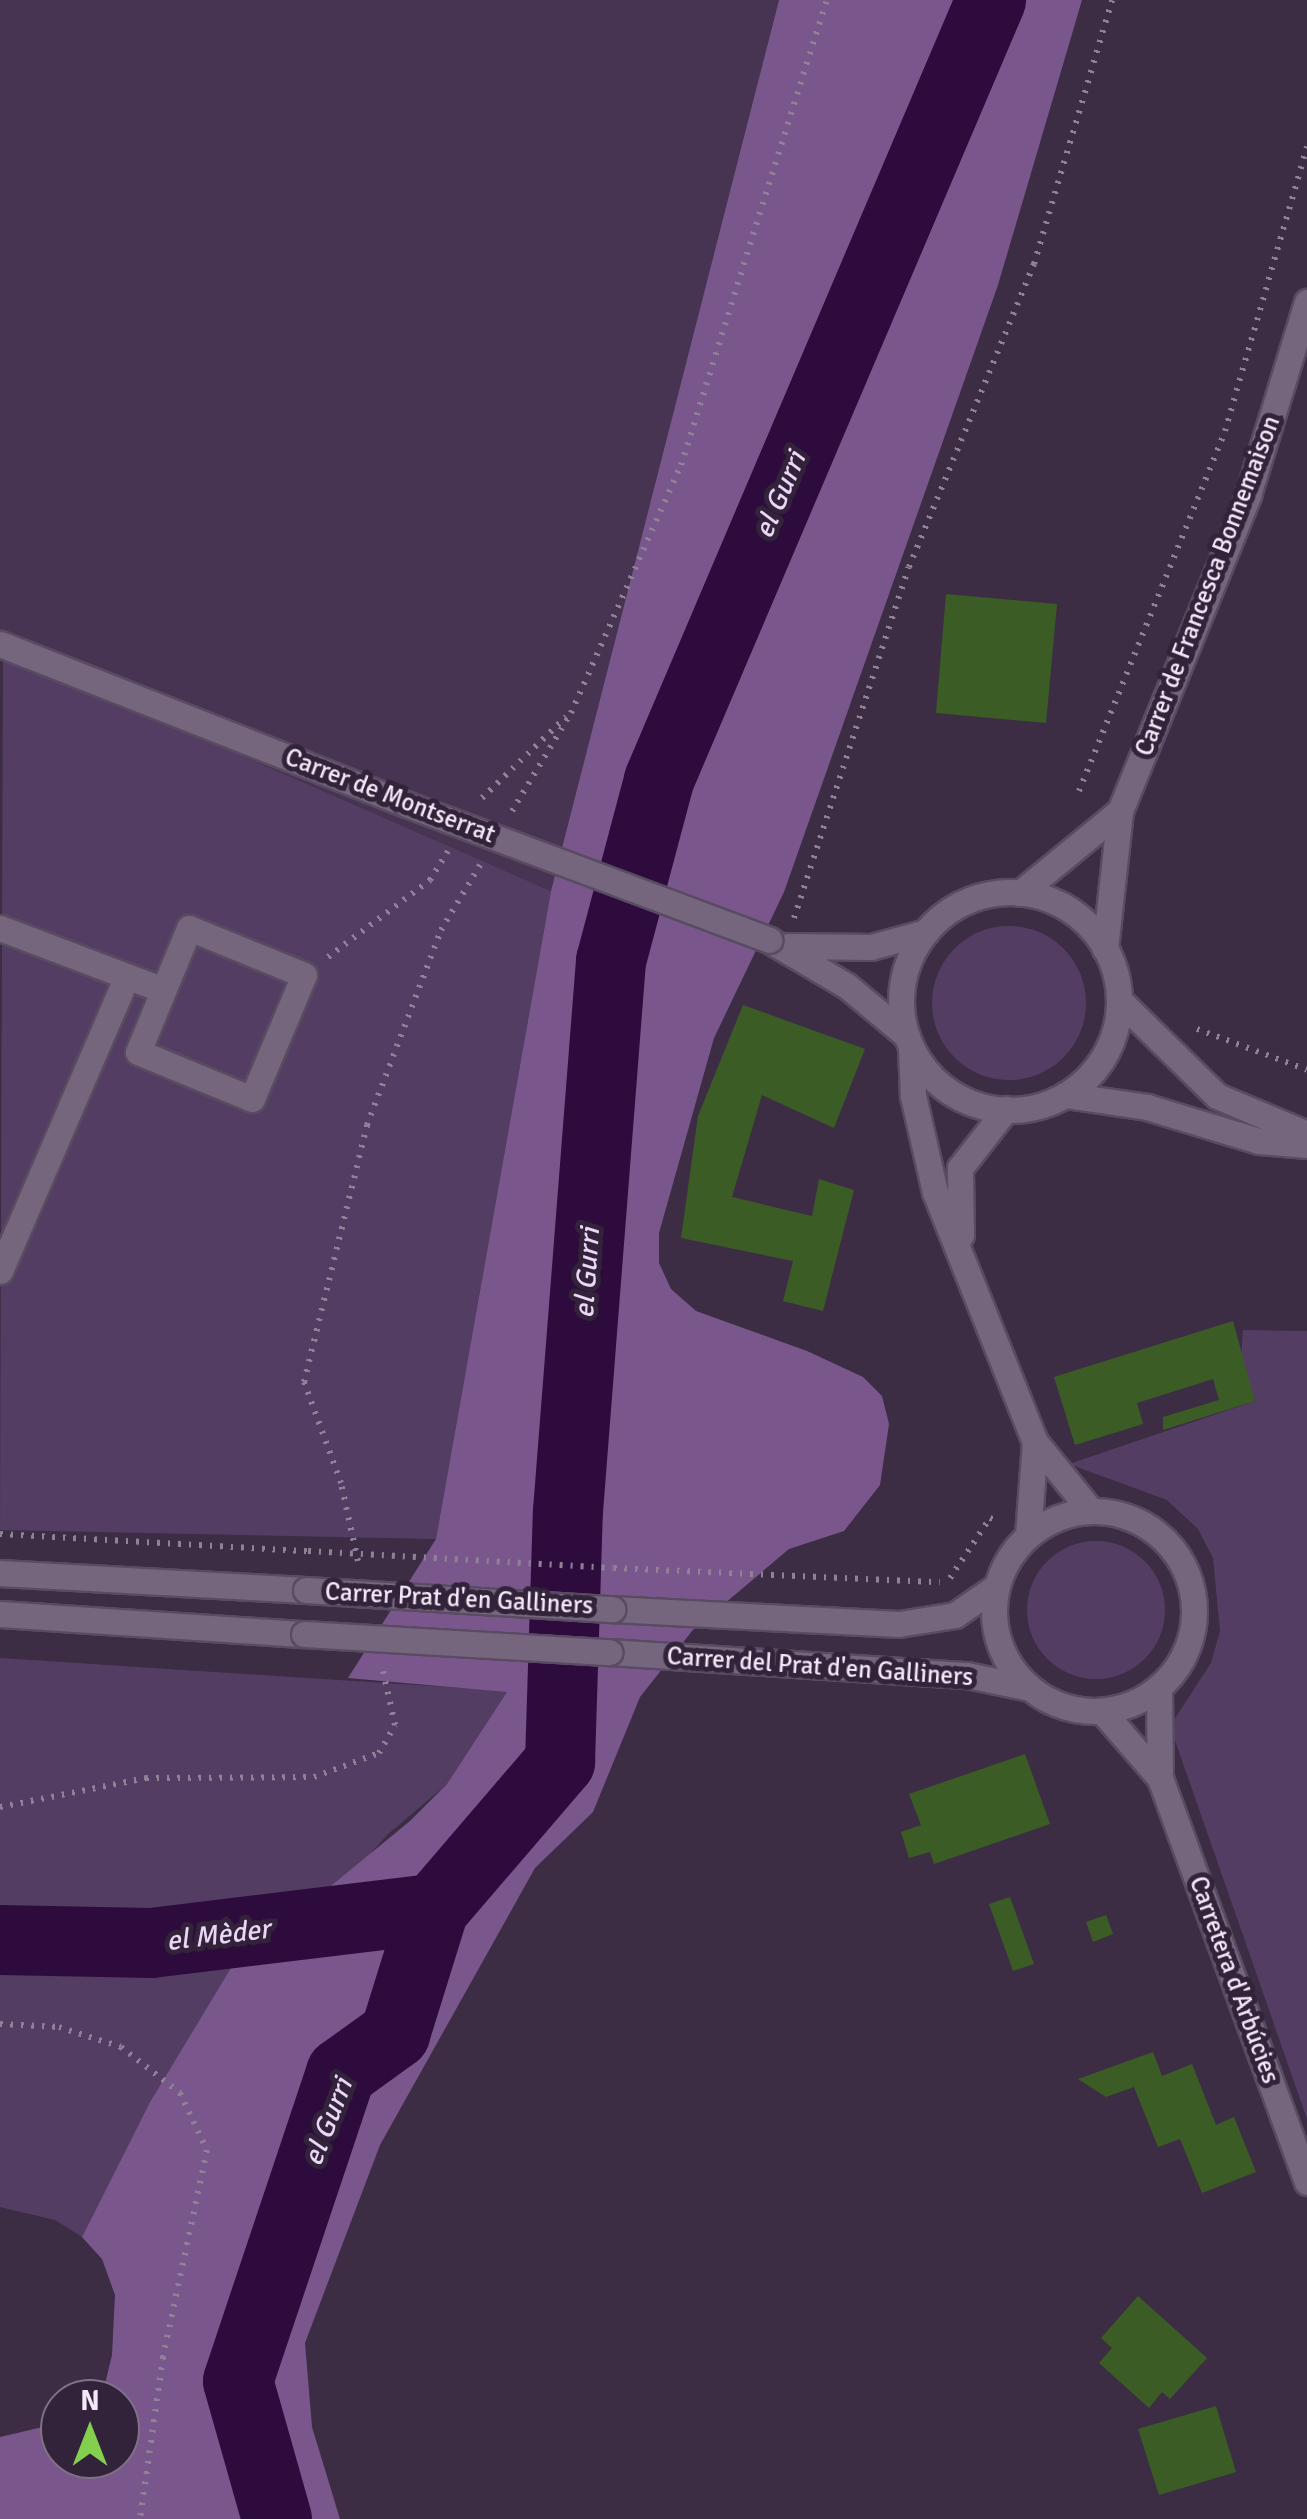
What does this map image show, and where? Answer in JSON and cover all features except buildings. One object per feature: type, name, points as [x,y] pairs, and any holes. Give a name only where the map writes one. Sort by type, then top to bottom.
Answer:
[{"type":"street","name":"Carrer de Francesca Bonnemaison","points":[[1106,949],[1120,811],[1248,495],[1307,302]]},
{"type":"street","name":"Carrer de Montserrat","points":[[0,644],[406,804],[775,943],[878,1007],[909,1042]]},
{"type":"street","name":"Carrer de Francesca Bonnemaison","points":[[1020,893],[1120,811]]},
{"type":"street","points":[[1065,1095],[1106,1051],[1119,1000],[1106,949],[1070,910],[1020,893],[968,901],[926,932],[902,982],[913,1096],[934,1192],[962,1245],[1035,1442],[1091,1511]]},
{"type":"street","points":[[0,928],[163,990]]},
{"type":"street","points":[[189,928],[304,975],[252,1099],[138,1052],[163,990],[189,928]]},
{"type":"street","name":"Carrer de Montserrat","points":[[775,943],[871,947],[926,932]]},
{"type":"street","points":[[0,1271],[126,978]]},
{"type":"street","points":[[1119,1000],[1217,1096],[1307,1134]]},
{"type":"street","points":[[909,1042],[955,1095],[1006,1110],[1065,1095],[1147,1107],[1258,1141],[1307,1145]]},
{"type":"street","points":[[962,1245],[960,1168],[1006,1110]]},
{"type":"street","points":[[1028,1536],[1035,1442]]},
{"type":"street","points":[[1091,1511],[1149,1528],[1188,1575],[1192,1636],[1159,1687],[1102,1711],[1056,1704],[1029,1688],[1001,1649],[997,1586],[1028,1536],[1057,1518],[1091,1511]]},
{"type":"street","name":"Carrer Prat d'en Galliners","points":[[0,1573],[612,1608]]},
{"type":"street","name":"Carrer del Prat d'en Galliners","points":[[612,1608],[899,1624],[955,1614],[997,1586]]},
{"type":"street","name":"Carrer Prat d'en Galliners","points":[[0,1614],[609,1652]]},
{"type":"street","name":"Carrer del Prat d'en Galliners","points":[[609,1652],[966,1675],[1029,1688]]},
{"type":"street","name":"Carretera d'Arbúcies","points":[[1159,1687],[1160,1778],[1307,2182]]},
{"type":"street","name":"Carretera d'Arbúcies","points":[[1102,1711],[1160,1778]]},
{"type":"path","points":[[501,830],[571,712],[680,465],[827,0]]},
{"type":"path","points":[[793,919],[910,567],[1034,264],[1112,0]]},
{"type":"path","points":[[1079,791],[1211,468],[1307,147]]},
{"type":"path","points":[[362,1576],[341,1483],[304,1382],[368,1125],[441,930],[491,846]]},
{"type":"path","points":[[1196,1029],[1307,1070]]},
{"type":"path","points":[[0,1534],[947,1582],[990,1518],[1028,1536]]},
{"type":"path","points":[[0,1807],[146,1778],[314,1777],[379,1753],[394,1725],[378,1650]]},
{"type":"path","points":[[0,2024],[59,2026],[121,2047],[180,2093],[208,2150],[163,2357],[140,2519]]},
{"type":"shaded area","points":[[0,0],[779,0],[551,891],[0,650]]},
{"type":"shaded area","points":[[779,0],[1082,0],[998,285],[784,892],[714,1038],[659,1233],[659,1263],[671,1289],[696,1311],[807,1351],[863,1377],[882,1396],[889,1424],[880,1485],[844,1531],[789,1549],[692,1631],[640,1697],[593,1812],[535,1868],[380,2145],[305,2343],[312,2427],[340,2519],[0,2519],[0,2437],[40,2428],[40,2479],[140,2479],[140,2379],[106,2379],[112,2355],[115,2295],[102,2259],[82,2237],[149,2104],[231,1968],[410,1821],[447,1784],[507,1692],[348,1678],[436,1539],[551,891]]},
{"type":"shaded area","points":[[3,651],[551,891],[436,1539],[0,1530]]},
{"type":"shaded area","points":[[1009,926],[1038,932],[1063,949],[1080,974],[1086,1003],[1080,1032],[1063,1057],[1038,1074],[1009,1080],[980,1074],[955,1057],[938,1032],[932,1003],[938,974],[955,949],[980,932]]},
{"type":"shaded area","points":[[1243,1330],[1307,1331],[1307,2119],[1170,1726],[1211,1663],[1220,1631],[1213,1558],[1198,1529],[1167,1500],[1069,1464],[1255,1401],[1241,1358]]},
{"type":"shaded area","points":[[1096,1541],[1122,1546],[1145,1561],[1160,1584],[1165,1610],[1160,1636],[1145,1659],[1122,1674],[1096,1679],[1070,1674],[1047,1659],[1032,1636],[1027,1610],[1032,1584],[1047,1561],[1070,1546]]},
{"type":"shaded area","points":[[0,1658],[508,1691],[447,1784],[387,1835],[149,2104],[82,2237],[55,2220],[0,2207]]},
{"type":"waterway","name":"el Gurri","points":[[277,2519],[238,2381],[341,2073],[395,2034],[434,1909],[560,1762],[568,1511],[611,961],[659,780],[991,0]]},
{"type":"waterway","name":"el Mèder","points":[[0,1940],[151,1943],[434,1909]]}]
